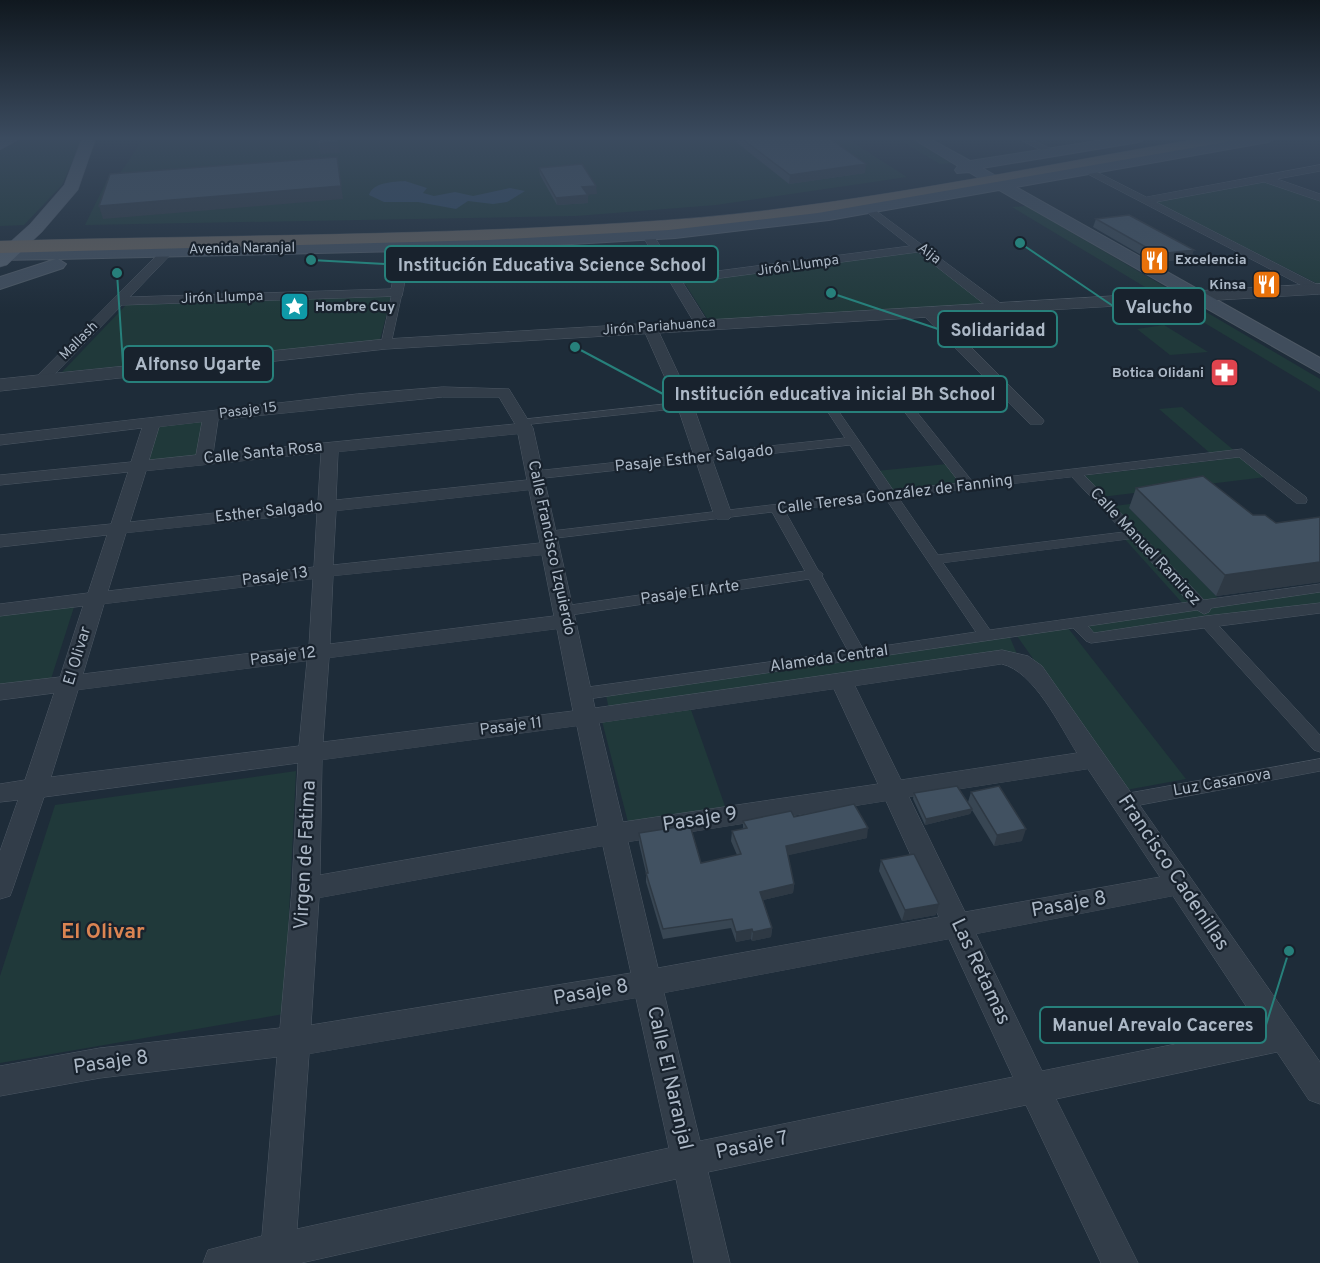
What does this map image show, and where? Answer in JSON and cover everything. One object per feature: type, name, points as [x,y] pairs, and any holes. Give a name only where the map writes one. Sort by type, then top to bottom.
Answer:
[{"type":"highway","name":"Avenida Naranjal","points":[[7,249],[662,217],[828,197]]},
{"type":"highway","name":"Avenida Naranjal","points":[[7,249],[567,231],[714,221],[863,205],[895,197]]},
{"type":"main road","points":[[7,249],[61,197]]},
{"type":"main road","name":"Avenida Naranjal","points":[[7,249],[122,252],[648,236],[780,222],[895,197]]},
{"type":"main road","points":[[1011,197],[1320,367]]},
{"type":"main road","points":[[0,283],[61,263],[122,252]]},
{"type":"street","points":[[1136,197],[1319,290]]},
{"type":"street","points":[[1144,201],[1167,197]]},
{"type":"street","name":"Aija","points":[[863,205],[998,308]]},
{"type":"street","points":[[648,236],[702,324]]},
{"type":"street","points":[[386,344],[406,245]]},
{"type":"street","name":"Jirón Llumpa","points":[[675,280],[921,248]]},
{"type":"street","name":"Mallash","points":[[40,381],[168,251]]},
{"type":"street","name":"Jirón Pariahuanca","points":[[0,385],[386,344],[1319,290]]},
{"type":"street","name":"Jirón Llumpa","points":[[119,301],[397,293]]},
{"type":"street","points":[[928,312],[1036,421]]},
{"type":"street","points":[[650,328],[685,405],[723,515]]},
{"type":"street","points":[[524,425],[888,383],[969,486]]},
{"type":"street","name":"Pasaje 15","points":[[0,440],[357,399],[496,391]]},
{"type":"street","name":"Calle Francisco Izquierdo","points":[[496,391],[507,395],[524,425],[584,705]]},
{"type":"street","points":[[819,391],[986,636]]},
{"type":"street","points":[[204,459],[211,416]]},
{"type":"street","name":"El Olivar","points":[[0,888],[35,788],[152,424]]},
{"type":"street","name":"Calle Santa Rosa","points":[[0,480],[524,425]]},
{"type":"street","name":"Pasaje Esther Salgado","points":[[537,480],[853,441]]},
{"type":"street","name":"Virgen de Fatima","points":[[277,1258],[306,889],[310,753],[319,652],[330,447]]},
{"type":"street","name":"Calle Teresa González de Fanning","points":[[550,542],[723,515],[1242,453],[1301,500]]},
{"type":"street","name":"Calle Manuel Ramirez","points":[[1076,474],[1199,604],[1210,620],[1320,746]]},
{"type":"street","name":"Esther Salgado","points":[[0,541],[328,506],[537,480]]},
{"type":"street","points":[[777,509],[816,574],[858,654]]},
{"type":"street","points":[[934,560],[1133,535]]},
{"type":"street","name":"Pasaje 13","points":[[0,610],[550,542]]},
{"type":"street","name":"Pasaje El Arte","points":[[565,616],[816,574]]},
{"type":"street","name":"Alameda Central","points":[[584,705],[858,654],[1320,588]]},
{"type":"street","points":[[1076,623],[1091,638],[1210,620],[1320,608]]},
{"type":"street","name":"Pasaje 12","points":[[0,692],[319,652],[565,616]]},
{"type":"street","name":"Pasaje 11","points":[[0,793],[310,753],[584,705],[841,680],[1002,657],[1020,661]]},
{"type":"street","name":"Francisco Cadenillas","points":[[1020,661],[1034,671],[1320,1089]]},
{"type":"street","name":"Las Retamas","points":[[841,680],[1034,1088],[1120,1263]]},
{"type":"street","name":"Calle El Naranjal","points":[[584,705],[712,1263]]},
{"type":"street","name":"Pasaje 9","points":[[306,889],[613,834],[1095,759]]},
{"type":"street","name":"Luz Casanova","points":[[1124,801],[1320,765]]},
{"type":"street","name":"Pasaje 8","points":[[0,1082],[100,1064],[347,1035],[648,983],[1180,884]]},
{"type":"street","name":"Pasaje 7","points":[[221,1263],[277,1258],[688,1160],[1284,1036]]},
{"type":"green space","points":[[0,197],[51,197],[24,225],[0,226]]},
{"type":"green space","points":[[99,197],[771,197],[716,205],[576,216],[85,225]]},
{"type":"green space","points":[[1175,197],[1308,197],[1320,201],[1320,285],[1153,201]]},
{"type":"green space","points":[[1026,206],[1167,288],[1150,290],[1012,207]]},
{"type":"green space","points":[[917,252],[988,305],[708,320],[684,282]]},
{"type":"green space","points":[[391,296],[380,340],[62,372],[126,305]]},
{"type":"green space","points":[[1201,309],[1320,379],[1320,392],[1183,310]]},
{"type":"green space","points":[[1164,325],[1208,352],[1170,355],[1137,329]]},
{"type":"green space","points":[[1182,407],[1266,477],[1093,498],[1073,477],[1218,460],[1159,409]]},
{"type":"green space","points":[[217,417],[212,455],[148,462],[157,425]]},
{"type":"green space","points":[[947,464],[962,484],[890,491],[876,471]]},
{"type":"green space","points":[[1160,500],[1130,509],[1221,601],[1320,588],[1320,607],[1091,638],[1076,623],[1185,606],[1122,536],[1133,535],[1107,507]]},
{"type":"green space","points":[[75,604],[50,682],[0,689],[0,613]]},
{"type":"green space","points":[[1068,628],[1186,779],[1126,790],[1017,636]]},
{"type":"green space","points":[[1008,633],[1020,661],[610,713],[605,691]]},
{"type":"green space","points":[[690,707],[726,809],[629,826],[602,721]]},
{"type":"green space","points":[[296,771],[284,1014],[0,1063],[0,976],[55,805]]},
{"type":"water","points":[[373,197],[515,197],[507,202],[493,204],[468,201],[456,209],[418,202],[384,202]]},
{"type":"building","points":[[102,197],[209,197],[99,206]]},
{"type":"building","points":[[1129,215],[1194,250],[1158,254],[1096,219]]},
{"type":"building","points":[[1203,476],[1253,515],[1265,515],[1276,523],[1320,517],[1320,562],[1225,575],[1136,488]]},
{"type":"building","points":[[957,786],[972,809],[926,819],[914,793]]},
{"type":"building","points":[[999,786],[1026,829],[997,835],[971,792]]},
{"type":"building","points":[[854,804],[868,828],[786,846],[794,884],[760,892],[772,928],[753,932],[752,929],[736,932],[732,919],[663,929],[646,873],[648,873],[639,833],[690,825],[701,863],[741,854],[732,831],[747,828],[743,821],[791,811],[794,817]]},
{"type":"building","points":[[914,854],[939,904],[905,910],[881,860]]},
{"type":"place","name":"Valucho","points":[[1020,243]]},
{"type":"place","name":"Institución Educativa Science School","points":[[311,260]]},
{"type":"place","name":"Excelencia","points":[[1154,260]]},
{"type":"place","name":"Alfonso Ugarte","points":[[117,273]]},
{"type":"place","name":"Kinsa","points":[[1267,285]]},
{"type":"place","name":"Solidaridad","points":[[831,293]]},
{"type":"place","name":"Hombre Cuy","points":[[294,307]]},
{"type":"place","name":"Institución educativa inicial Bh School","points":[[575,347]]},
{"type":"place","name":"Botica Olidani","points":[[1225,373]]},
{"type":"place","name":"Manuel Arevalo Caceres","points":[[1289,951]]},
{"type":"district","name":"El Olivar","points":[[103,932]]}]
